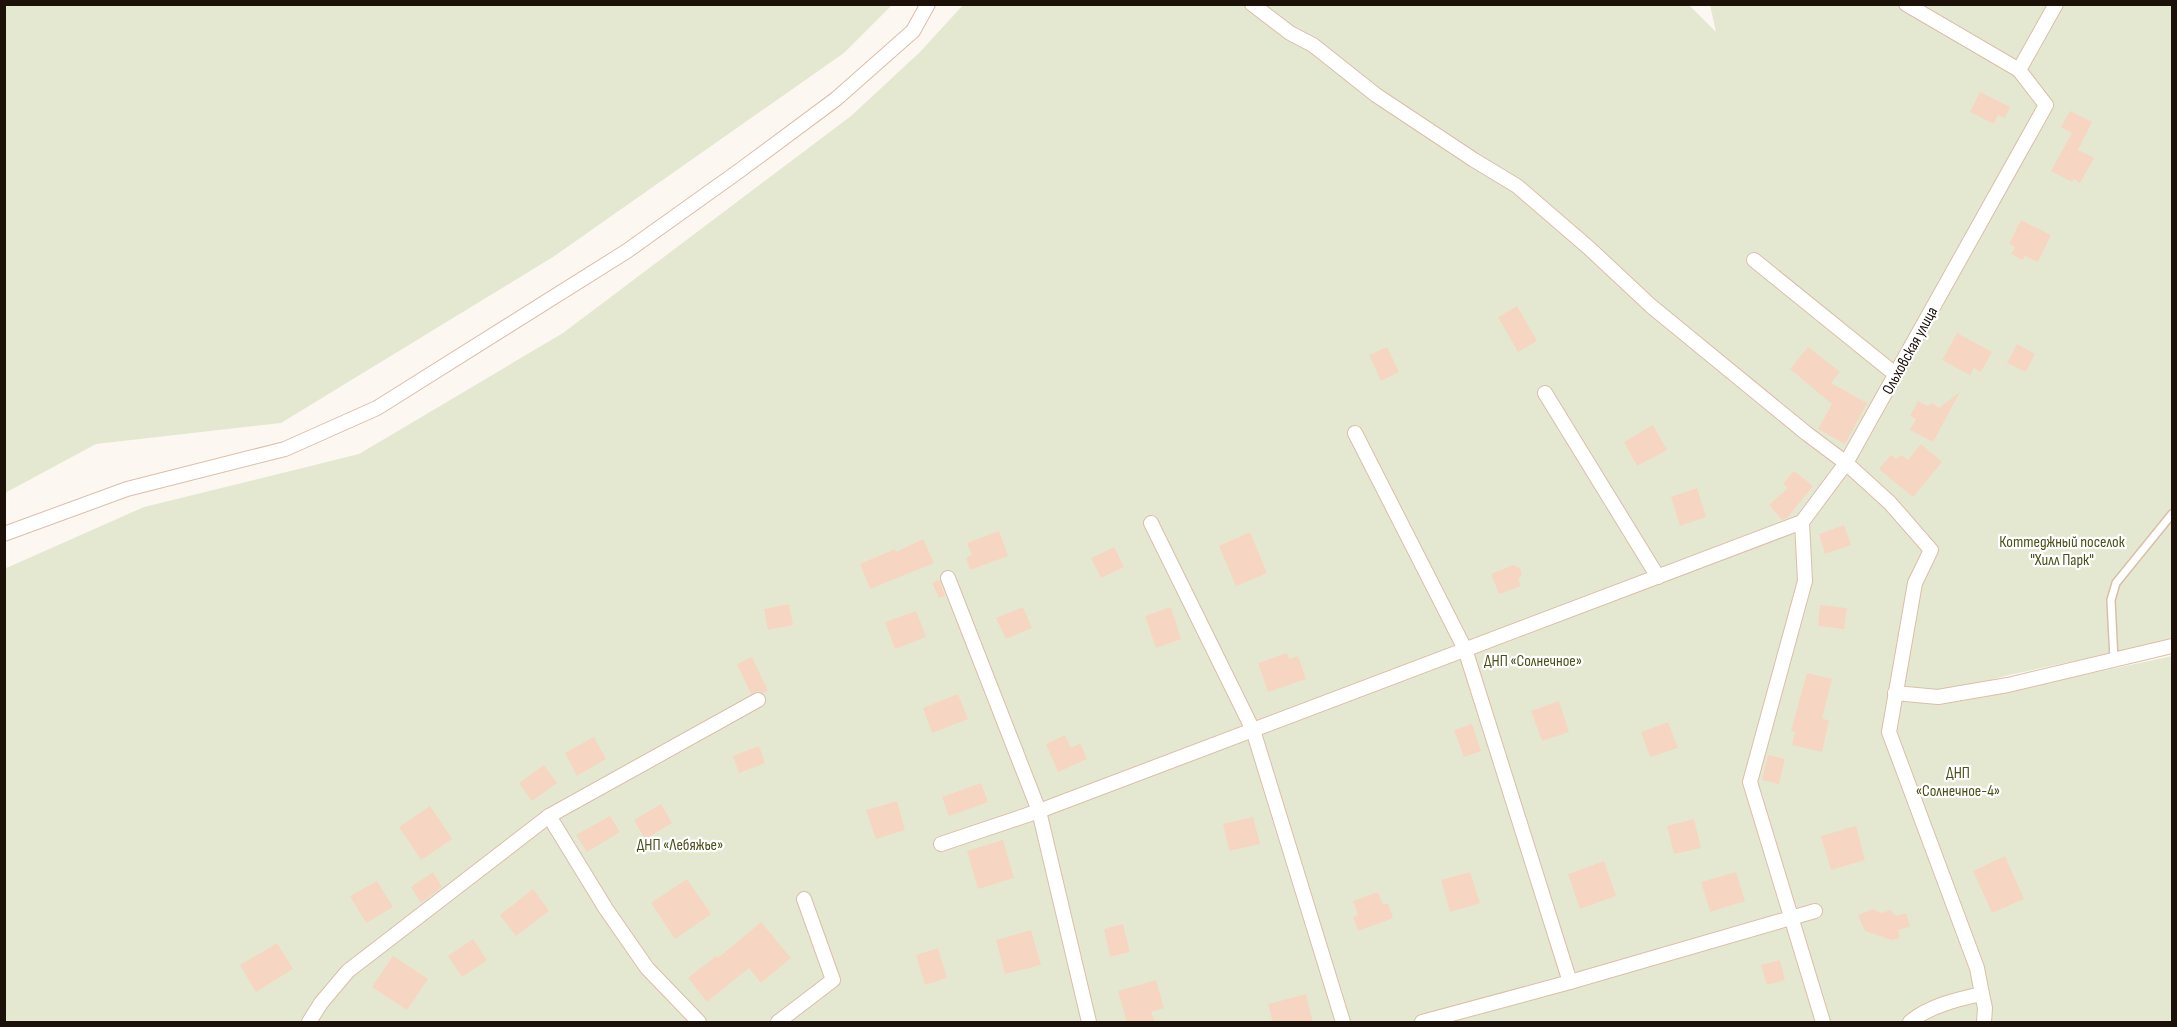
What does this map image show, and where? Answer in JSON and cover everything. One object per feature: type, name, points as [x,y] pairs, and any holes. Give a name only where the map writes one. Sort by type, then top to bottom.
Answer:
[{"type":"street","points":[[4,534],[127,489],[285,449],[377,408],[627,251],[739,171],[845,92],[913,31],[928,4]]},
{"type":"street","points":[[1252,4],[1290,33],[1313,45],[1376,95],[1517,186],[1589,248],[1651,306],[1846,463],[1890,502],[1931,550],[1916,583],[1889,732],[1977,968],[1985,1008],[1984,1023]]},
{"type":"street","points":[[1906,4],[2019,70],[2056,4]]},
{"type":"street","name":"Ольховская улица","points":[[1802,522],[1846,463],[2046,105],[2019,70]]},
{"type":"street","points":[[1754,260],[1895,374]]},
{"type":"street","points":[[1545,393],[1658,577]]},
{"type":"street","points":[[1355,433],[1465,649],[1570,982]]},
{"type":"street","points":[[941,844],[1039,811],[1802,522],[1805,581],[1750,782],[1823,1023]]},
{"type":"street","points":[[1151,523],[1252,730],[1343,1023]]},
{"type":"street","points":[[948,578],[1039,811],[1089,1023]]},
{"type":"street","points":[[1895,693],[1938,697],[2008,685],[2172,646]]},
{"type":"street","points":[[309,1023],[321,1003],[348,971],[549,816],[759,700]]},
{"type":"street","points":[[549,816],[606,909],[647,968],[699,1023]]},
{"type":"street","points":[[778,1023],[833,980],[804,899]]},
{"type":"street","points":[[1422,1023],[1815,911]]},
{"type":"street","points":[[1910,1023],[1918,1016],[1956,1000],[1982,994]]},
{"type":"lane","points":[[2114,660],[2110,600],[2116,583],[2172,514]]},
{"type":"green space","points":[[5,4],[892,5],[844,53],[553,257],[281,423],[96,444],[5,493]]},
{"type":"green space","points":[[1688,4],[1716,32],[1710,5],[2172,5],[2172,638],[2009,675],[1962,688],[1936,702],[1962,701],[2172,656],[2172,1022],[5,1022],[4,569],[144,507],[359,454],[563,333],[851,116],[920,52],[963,5]]},
{"type":"building","points":[[1980,92],[2010,107],[2005,118],[1998,115],[1994,124],[1970,112]]},
{"type":"building","points":[[2070,111],[2092,122],[2078,150],[2094,158],[2080,183],[2074,179],[2072,182],[2051,171],[2072,133],[2061,127]]},
{"type":"building","points":[[2021,220],[2051,235],[2038,262],[2025,256],[2023,260],[2011,254],[2015,247],[2009,244]]},
{"type":"building","points":[[1517,306],[1537,341],[1518,352],[1498,317]]},
{"type":"building","points":[[1957,333],[1992,352],[1981,372],[1974,368],[1970,375],[1942,360]]},
{"type":"building","points":[[2017,344],[2035,354],[2026,372],[2007,363]]},
{"type":"building","points":[[1387,347],[1399,372],[1381,381],[1369,355]]},
{"type":"building","points":[[1808,347],[1840,372],[1831,383],[1867,403],[1845,444],[1818,429],[1832,404],[1790,369]]},
{"type":"building","points":[[1960,392],[1933,442],[1910,430],[1916,419],[1910,416],[1918,401],[1927,406],[1932,403],[1939,408]]},
{"type":"building","points":[[1653,425],[1667,450],[1637,466],[1624,442]]},
{"type":"building","points":[[1921,444],[1942,462],[1913,497],[1879,469],[1891,455],[1896,459],[1902,455],[1908,460]]},
{"type":"building","points":[[1794,471],[1813,486],[1787,518],[1782,520],[1769,505],[1788,488],[1783,484]]},
{"type":"building","points":[[1697,488],[1706,517],[1680,526],[1671,497]]},
{"type":"building","points":[[1844,525],[1851,545],[1825,554],[1819,534]]},
{"type":"building","points":[[999,531],[1008,556],[970,570],[966,558],[972,555],[967,543]]},
{"type":"building","points":[[1250,532],[1267,573],[1236,586],[1219,546]]},
{"type":"building","points":[[923,539],[934,563],[870,589],[860,564],[895,549],[896,552]]},
{"type":"building","points":[[1114,547],[1124,567],[1101,578],[1091,558]]},
{"type":"building","points":[[1513,565],[1520,568],[1522,574],[1518,580],[1521,586],[1499,594],[1491,574]]},
{"type":"building","points":[[939,580],[945,596],[939,598],[932,583]]},
{"type":"building","points":[[789,604],[793,625],[768,630],[764,609]]},
{"type":"building","points":[[1820,605],[1847,608],[1844,629],[1818,626]]},
{"type":"building","points":[[1023,607],[1032,628],[1006,639],[996,618]]},
{"type":"building","points":[[1171,607],[1181,639],[1156,648],[1145,616]]},
{"type":"building","points":[[916,611],[926,637],[895,649],[885,622]]},
{"type":"building","points":[[1287,653],[1289,659],[1298,656],[1306,679],[1268,692],[1258,663]]},
{"type":"building","points":[[752,657],[768,691],[764,693],[758,691],[751,694],[737,664]]},
{"type":"building","points":[[1807,673],[1832,679],[1822,719],[1829,720],[1822,752],[1792,745],[1795,732],[1791,731]]},
{"type":"building","points":[[958,694],[968,719],[932,733],[923,708]]},
{"type":"building","points":[[1559,701],[1569,732],[1542,741],[1531,711]]},
{"type":"building","points":[[1668,722],[1678,748],[1650,757],[1641,732]]},
{"type":"building","points":[[1472,724],[1481,751],[1464,757],[1454,730]]},
{"type":"building","points":[[1065,735],[1071,748],[1080,743],[1087,759],[1058,772],[1046,744]]},
{"type":"building","points":[[594,737],[606,759],[577,776],[565,753]]},
{"type":"building","points":[[759,746],[765,763],[739,773],[733,756]]},
{"type":"building","points":[[1768,755],[1785,759],[1779,784],[1762,780]]},
{"type":"building","points":[[544,765],[557,783],[532,801],[519,783]]},
{"type":"building","points":[[981,783],[988,802],[949,816],[942,797]]},
{"type":"building","points":[[897,801],[905,830],[876,839],[866,810]]},
{"type":"building","points":[[661,804],[672,823],[645,839],[634,820]]},
{"type":"building","points":[[430,806],[452,839],[421,860],[399,827]]},
{"type":"building","points":[[610,816],[620,832],[587,852],[576,835]]},
{"type":"building","points":[[1253,817],[1260,844],[1229,851],[1223,824]]},
{"type":"building","points":[[1694,819],[1701,848],[1674,854],[1667,826]]},
{"type":"building","points":[[1856,826],[1865,860],[1831,870],[1821,836]]},
{"type":"building","points":[[1003,840],[1014,878],[978,889],[967,851]]},
{"type":"building","points":[[2005,856],[2024,899],[1992,913],[1973,871]]},
{"type":"building","points":[[1604,861],[1616,896],[1580,909],[1568,874]]},
{"type":"building","points":[[433,872],[442,887],[421,903],[411,887]]},
{"type":"building","points":[[1470,872],[1480,903],[1450,912],[1441,880]]},
{"type":"building","points":[[1736,872],[1745,901],[1710,912],[1701,882]]},
{"type":"building","points":[[687,879],[711,914],[675,939],[651,903]]},
{"type":"building","points":[[377,881],[393,907],[366,923],[350,896]]},
{"type":"building","points":[[533,889],[549,911],[516,936],[500,915]]},
{"type":"building","points":[[1378,892],[1383,905],[1388,903],[1393,918],[1358,931],[1353,917],[1358,915],[1353,901]]},
{"type":"building","points":[[1873,909],[1882,913],[1890,910],[1896,916],[1906,913],[1910,927],[1898,930],[1900,938],[1892,940],[1865,931],[1858,915]]},
{"type":"building","points":[[761,922],[791,958],[761,983],[749,968],[707,1002],[688,978],[716,956],[718,958]]},
{"type":"building","points":[[1123,924],[1130,952],[1110,957],[1104,929]]},
{"type":"building","points":[[1031,930],[1041,965],[1005,974],[996,940]]},
{"type":"building","points":[[473,939],[487,960],[462,977],[448,956]]},
{"type":"building","points":[[277,943],[293,969],[256,992],[240,965]]},
{"type":"building","points":[[938,948],[947,978],[925,985],[916,955]]},
{"type":"building","points":[[393,956],[428,979],[407,1010],[372,987]]},
{"type":"building","points":[[1780,960],[1785,980],[1767,985],[1761,965]]},
{"type":"building","points":[[1156,980],[1164,1008],[1151,1012],[1155,1023],[1127,1023],[1118,991]]},
{"type":"building","points":[[1306,994],[1313,1023],[1273,1023],[1268,1004]]},
{"type":"park label","name":"Коттеджный поселок \"Хилл Парк\"","points":[[2062,550]]},
{"type":"park label","name":"ДНП «Солнечное»","points":[[1533,660]]},
{"type":"park label","name":"ДНП «Солнечное-4»","points":[[1958,781]]},
{"type":"park label","name":"ДНП «Лебяжье»","points":[[680,844]]}]
